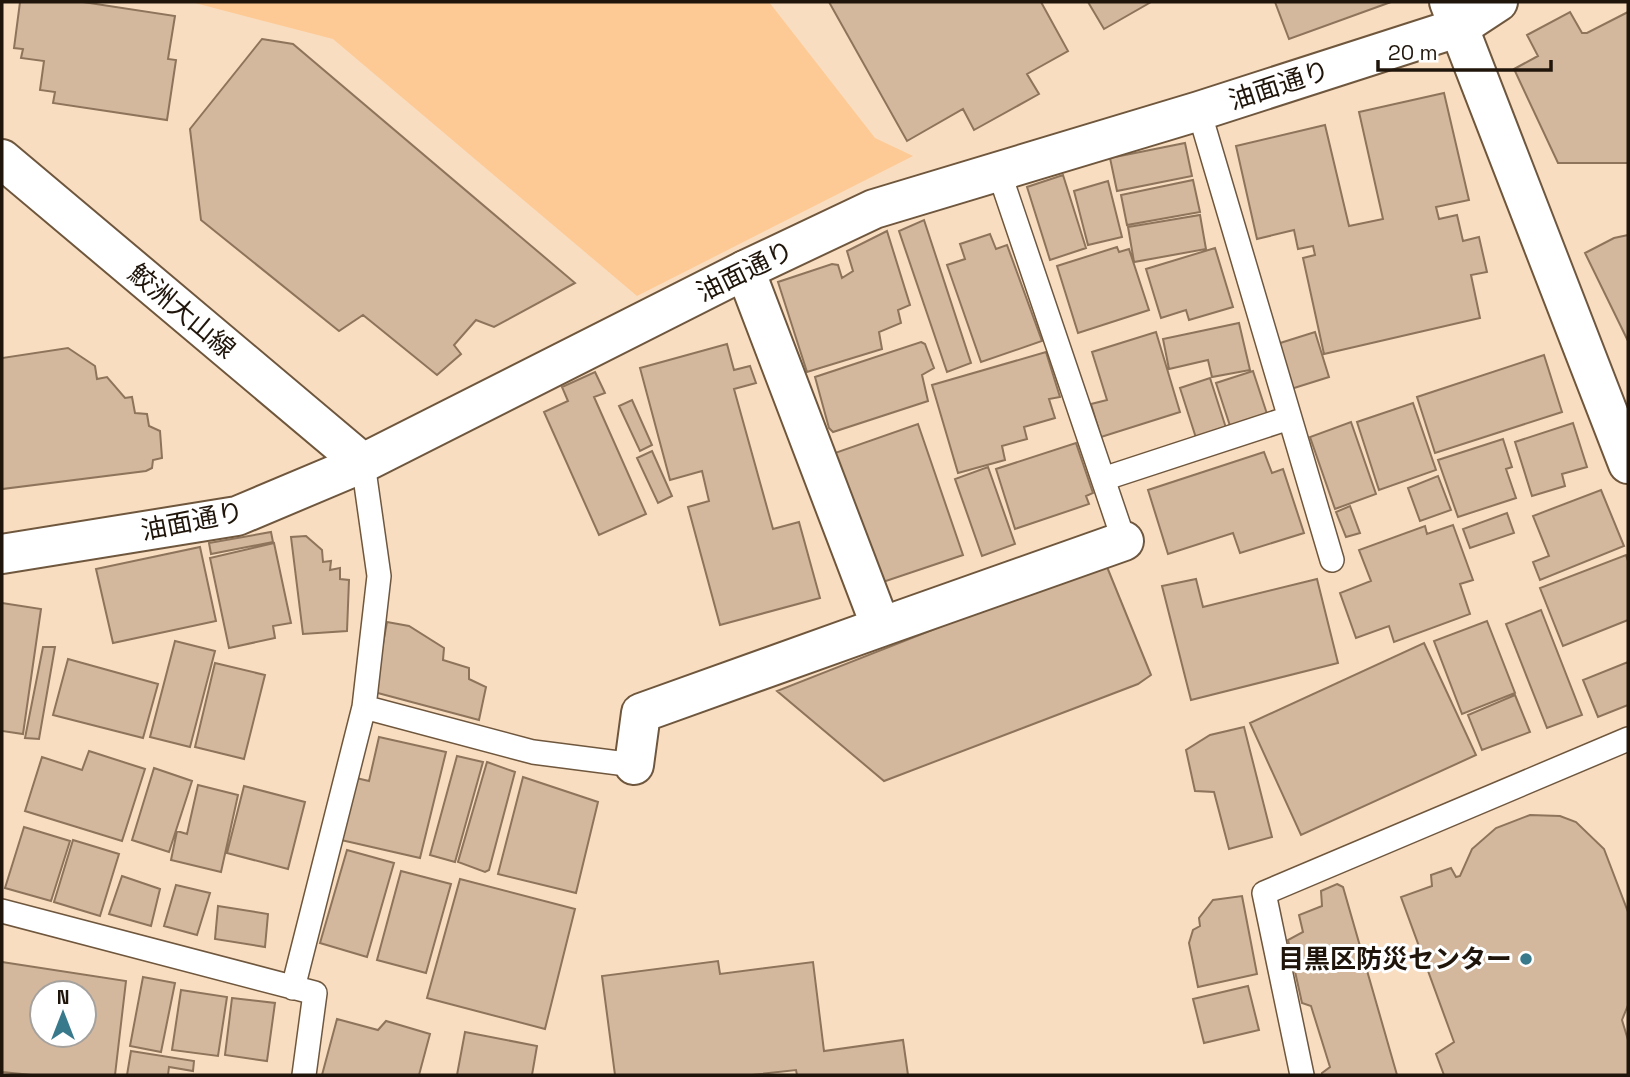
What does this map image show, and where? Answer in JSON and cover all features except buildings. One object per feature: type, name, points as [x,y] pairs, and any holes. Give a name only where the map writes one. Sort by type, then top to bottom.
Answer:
[{"type":"street","name":"油面通り","points":[[2,554],[237,516],[363,463],[745,270],[874,209],[1199,111],[1455,14],[1498,2]]},
{"type":"street","points":[[1455,14],[1628,464]]},
{"type":"street","name":"鮫洲大山線","points":[[2,159],[363,463]]},
{"type":"street","points":[[745,270],[881,627]]},
{"type":"street","points":[[634,765],[641,713],[1124,541]]},
{"type":"lane","points":[[1199,111],[1332,560]]},
{"type":"lane","points":[[999,172],[1124,541]]},
{"type":"lane","points":[[1103,479],[1290,418]]},
{"type":"lane","points":[[293,988],[364,707],[379,576],[363,463]]},
{"type":"lane","points":[[364,707],[534,752],[634,765]]},
{"type":"lane","points":[[1302,1075],[1265,893],[1628,739]]},
{"type":"lane","points":[[2,911],[315,993],[304,1075]]},
{"type":"shaded area","points":[[191,2],[769,2],[875,138],[913,156],[637,296],[333,39]]},
{"type":"place","name":"目黒区防災センター","points":[[1526,959]]}]
